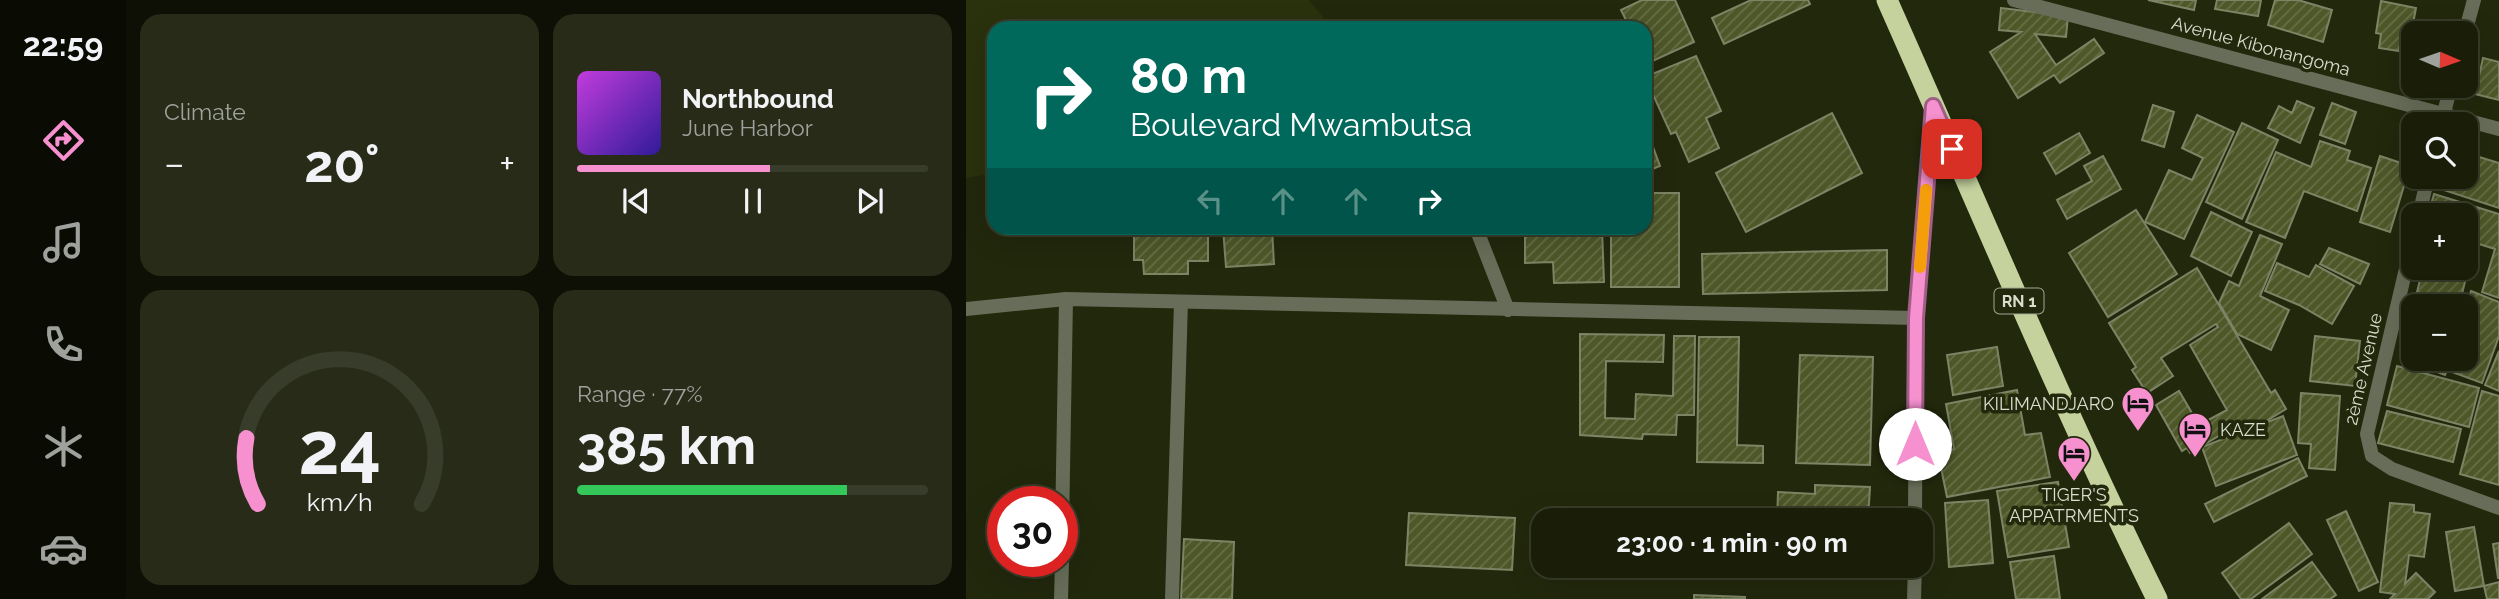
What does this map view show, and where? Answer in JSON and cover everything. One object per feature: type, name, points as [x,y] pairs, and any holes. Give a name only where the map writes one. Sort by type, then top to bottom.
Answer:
[{"type":"highway","name":"RN 1","points":[[1893,2],[1933,106],[2106,493],[2157,599]]},
{"type":"street","name":"Avenue Kibonangoma","points":[[2014,0],[2417,112]]},
{"type":"street","points":[[2468,21],[2474,0]]},
{"type":"street","points":[[1915,508],[1916,318],[1933,106]]},
{"type":"street","name":"Avenue Kibonangoma","points":[[2478,125],[2499,129]]},
{"type":"street","points":[[1479,235],[1508,310]]},
{"type":"street","name":"2ème Avenue","points":[[2403,280],[2367,434],[2372,456],[2392,469],[2499,508]]},
{"type":"street","points":[[966,309],[1066,299],[1916,318]]},
{"type":"street","points":[[1063,486],[1066,299]]},
{"type":"street","points":[[1172,599],[1181,302]]},
{"type":"street","points":[[1061,599],[1062,577]]},
{"type":"street","points":[[1914,599],[1915,578]]},
{"type":"shaded area","points":[[966,0],[1309,0],[1326,21],[987,21],[987,174],[966,178]]},
{"type":"building","points":[[1642,0],[1675,0],[1694,42],[1652,61],[1652,21],[1626,21],[1621,10]]},
{"type":"building","points":[[1751,0],[1808,0],[1810,4],[1724,44],[1712,18]]},
{"type":"building","points":[[2148,0],[2196,0],[2194,10]]},
{"type":"building","points":[[2217,0],[2261,0],[2258,16],[2215,9]]},
{"type":"building","points":[[2275,0],[2298,0],[2332,10],[2323,42],[2268,25]]},
{"type":"building","points":[[2381,1],[2416,8],[2413,21],[2401,21],[2399,51],[2379,48],[2381,34],[2376,33]]},
{"type":"building","points":[[2001,8],[2068,16],[2066,37],[2035,34],[2056,65],[2094,39],[2104,53],[2060,83],[2054,75],[2018,98],[1990,52],[2021,32],[1999,30]]},
{"type":"building","points":[[1696,56],[1721,111],[1706,118],[1719,148],[1689,162],[1676,132],[1671,134],[1652,92],[1652,74]]},
{"type":"building","points":[[2483,58],[2499,62],[2499,100],[2478,95]]},
{"type":"building","points":[[2297,101],[2314,108],[2300,143],[2268,128],[2279,106],[2292,113]]},
{"type":"building","points":[[2332,103],[2356,112],[2345,144],[2320,135]]},
{"type":"building","points":[[2153,105],[2174,112],[2164,147],[2142,140]]},
{"type":"building","points":[[1832,113],[1862,173],[1746,232],[1716,173]]},
{"type":"building","points":[[2197,115],[2234,132],[2184,239],[2145,222],[2169,170],[2192,180],[2203,158],[2182,148]]},
{"type":"building","points":[[2242,123],[2278,140],[2242,219],[2206,202]]},
{"type":"building","points":[[2079,133],[2090,153],[2056,174],[2044,153]]},
{"type":"building","points":[[2320,141],[2350,151],[2347,160],[2371,168],[2357,211],[2304,191],[2285,238],[2246,222],[2276,152],[2311,167]]},
{"type":"building","points":[[1652,144],[1660,166],[1652,169]]},
{"type":"building","points":[[2103,156],[2121,189],[2067,219],[2057,200],[2092,181],[2084,166]]},
{"type":"building","points":[[2380,156],[2401,163],[2403,189],[2390,232],[2360,222]]},
{"type":"building","points":[[2478,157],[2499,163],[2499,208],[2441,189],[2478,189]]},
{"type":"building","points":[[1652,193],[1679,193],[1679,287],[1611,287],[1611,235],[1652,235]]},
{"type":"building","points":[[2434,194],[2463,203],[2431,203]]},
{"type":"building","points":[[2478,208],[2499,214],[2499,298],[2482,292],[2495,249],[2478,244]]},
{"type":"building","points":[[2136,210],[2177,274],[2108,317],[2069,253]]},
{"type":"building","points":[[2211,212],[2252,232],[2231,276],[2191,256]]},
{"type":"building","points":[[1134,235],[1208,235],[1208,261],[1188,261],[1188,274],[1144,274],[1143,260],[1134,260]]},
{"type":"building","points":[[1224,235],[1272,235],[1274,264],[1226,267]]},
{"type":"building","points":[[1525,235],[1602,235],[1604,282],[1554,283],[1553,262],[1525,263]]},
{"type":"building","points":[[2260,235],[2282,244],[2260,296],[2289,310],[2271,350],[2237,334],[2219,303],[2229,281],[2239,286]]},
{"type":"building","points":[[2329,248],[2369,264],[2360,284],[2320,264]]},
{"type":"building","points":[[1887,250],[1887,290],[1703,294],[1702,254]]},
{"type":"building","points":[[2277,263],[2309,277],[2316,265],[2354,286],[2332,324],[2299,305],[2265,291]]},
{"type":"building","points":[[2197,268],[2271,393],[2275,390],[2286,409],[2258,426],[2243,431],[2239,424],[2190,453],[2187,448],[2182,451],[2156,405],[2179,391],[2199,425],[2227,410],[2190,345],[2218,327],[2216,324],[2161,358],[2173,376],[2147,393],[2132,370],[2136,367],[2109,323]]},
{"type":"building","points":[[2420,280],[2465,280],[2462,294],[2417,292]]},
{"type":"building","points":[[2471,291],[2499,302],[2499,336],[2482,383],[2450,371],[2478,371],[2478,294],[2470,294]]},
{"type":"building","points":[[1580,334],[1664,335],[1663,362],[1606,361],[1605,418],[1635,419],[1636,394],[1673,396],[1674,336],[1695,336],[1694,415],[1677,415],[1676,435],[1643,434],[1642,439],[1580,435]]},
{"type":"building","points":[[2315,336],[2360,341],[2355,386],[2310,381]]},
{"type":"building","points":[[1699,337],[1739,337],[1737,445],[1763,446],[1763,463],[1697,462]]},
{"type":"building","points":[[1997,347],[2003,386],[1953,395],[1947,355]]},
{"type":"building","points":[[2499,351],[2499,391],[2485,385]]},
{"type":"building","points":[[1800,355],[1873,357],[1870,465],[1796,463]]},
{"type":"building","points":[[2397,366],[2401,367],[2401,371],[2416,371],[2479,388],[2469,427],[2387,405]]},
{"type":"building","points":[[2017,390],[2025,435],[2041,433],[2050,477],[1947,497],[1938,453],[1954,449],[1946,404]]},
{"type":"building","points":[[2482,391],[2499,396],[2499,485],[2460,474]]},
{"type":"building","points":[[2301,393],[2340,396],[2335,470],[2309,468],[2311,444],[2298,443]]},
{"type":"building","points":[[2387,411],[2461,429],[2453,462],[2378,443]]},
{"type":"building","points":[[2283,416],[2297,455],[2216,486],[2202,447]]},
{"type":"building","points":[[2298,458],[2307,476],[2214,522],[2205,504]]},
{"type":"building","points":[[2058,482],[2069,547],[2008,557],[1997,491]]},
{"type":"building","points":[[1815,485],[1870,487],[1869,508],[1777,508],[1778,492],[1815,494]]},
{"type":"building","points":[[1988,500],[1993,563],[1949,567],[1945,503]]},
{"type":"building","points":[[2390,503],[2414,505],[2414,512],[2430,514],[2424,557],[2409,555],[2405,584],[2416,573],[2435,592],[2428,599],[2390,599],[2395,594],[2380,592]]},
{"type":"building","points":[[2346,511],[2378,582],[2359,591],[2327,520]]},
{"type":"building","points":[[1409,513],[1515,518],[1512,570],[1406,565]]},
{"type":"building","points":[[2289,523],[2312,554],[2251,599],[2241,599],[2222,573]]},
{"type":"building","points":[[2474,527],[2484,586],[2455,591],[2446,532]]},
{"type":"building","points":[[1184,539],[1234,542],[1232,599],[1181,599]]},
{"type":"building","points":[[2499,543],[2499,578],[2498,578],[2493,544]]},
{"type":"building","points":[[2054,556],[2060,599],[2016,599],[2010,562]]},
{"type":"building","points":[[2312,562],[2336,595],[2330,599],[2262,599]]},
{"type":"building","points":[[2499,582],[2499,599],[2487,599],[2484,586]]},
{"type":"building","points":[[1694,595],[1745,597],[1745,599],[1694,599]]},
{"type":"slow traffic","points":[[1920,267],[1926,190]]},
{"type":"place","name":"KILIMANDJARO","points":[[2138,433]]},
{"type":"place","name":"KAZE","points":[[2195,459]]},
{"type":"place","name":"TIGER'S APPATRMENTS","points":[[2074,483]]},
{"type":"route","points":[[1915,444],[1916,318],[1933,106],[1952,149]]}]
